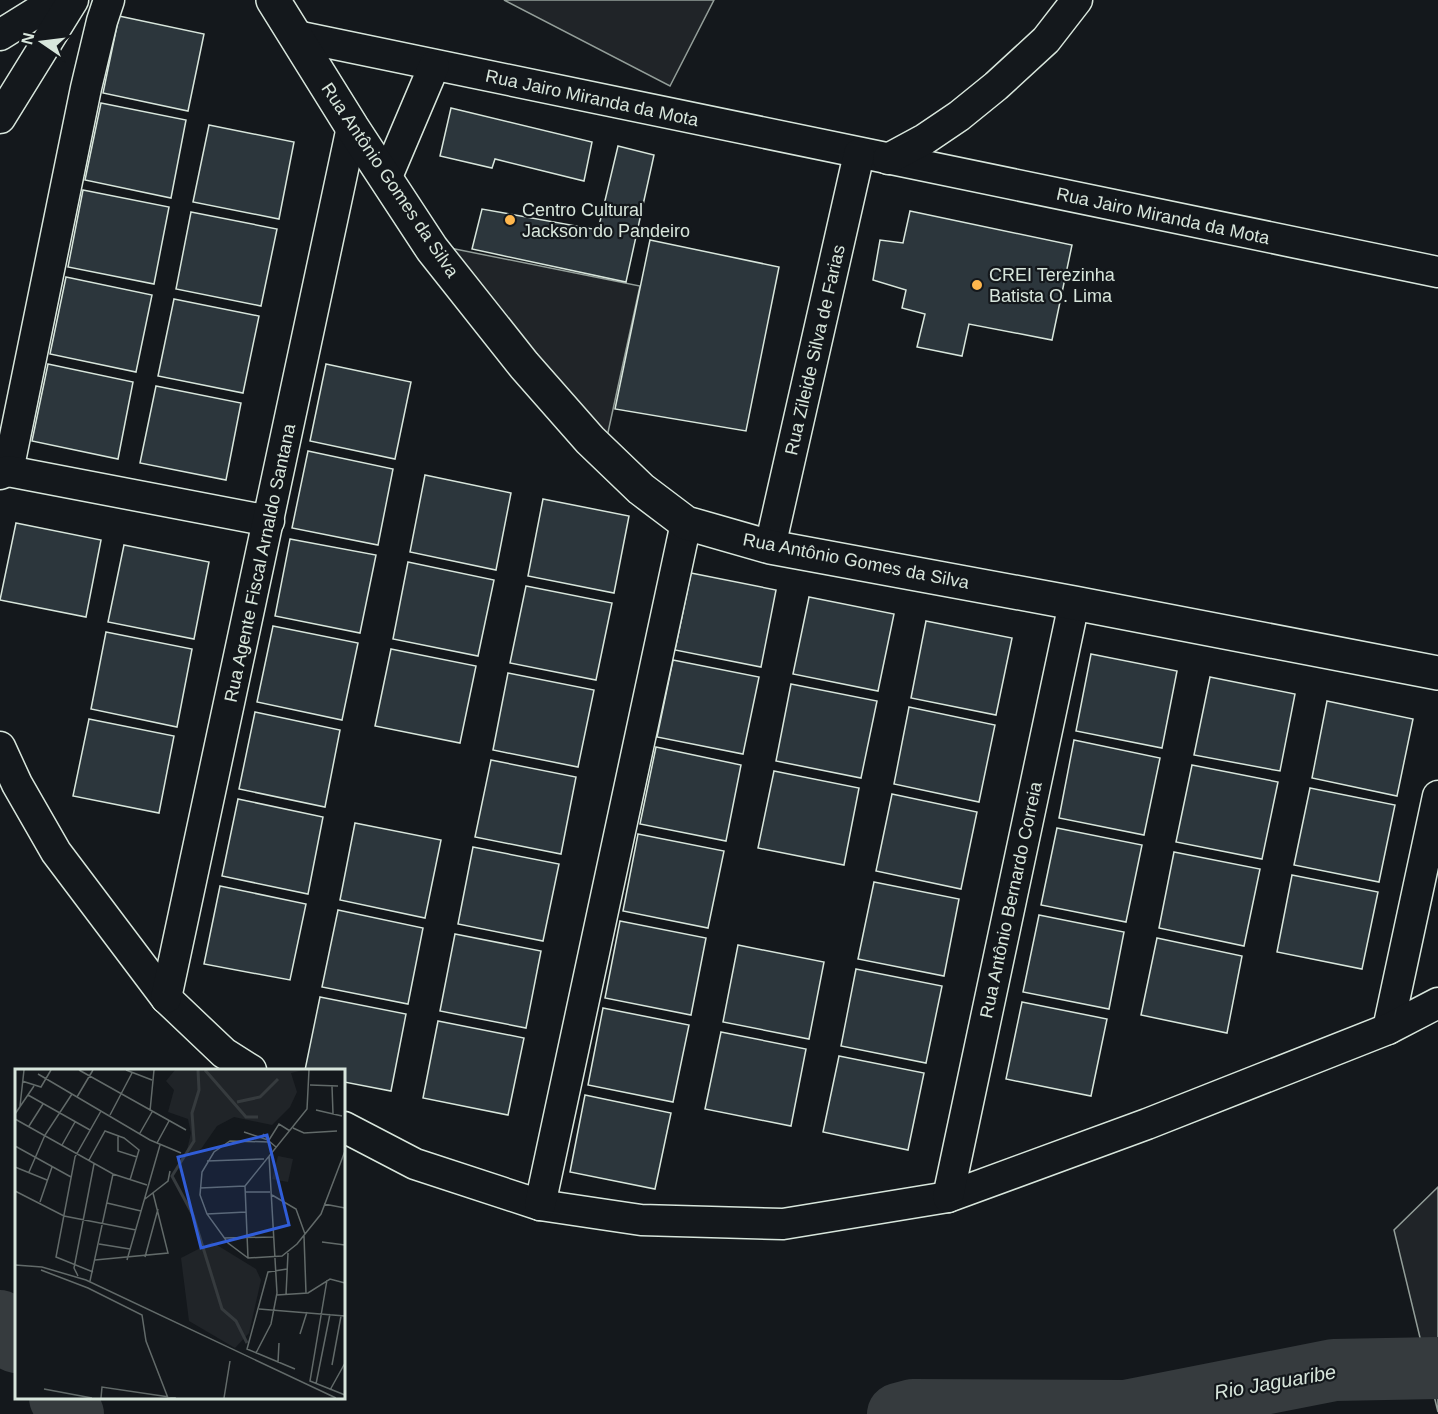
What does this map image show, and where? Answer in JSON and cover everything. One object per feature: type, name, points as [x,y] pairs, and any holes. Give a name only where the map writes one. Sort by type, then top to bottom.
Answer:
[{"type":"street","points":[[0,35],[56,0]]},
{"type":"street","points":[[0,118],[73,0]]},
{"type":"street","points":[[109,0],[86,88],[4,473],[269,521]]},
{"type":"street","name":"Rua Antônio Gomes da Silva","points":[[273,0],[432,249],[524,365],[590,440],[641,489],[686,523],[770,547],[1438,674]]},
{"type":"street","points":[[874,156],[926,139],[959,116],[1046,40],[1077,0]]},
{"type":"street","name":"Rua Jairo Miranda da Mota","points":[[296,36],[1438,272]]},
{"type":"street","points":[[386,179],[434,66]]},
{"type":"street","name":"Rua Agente Fiscal Arnaldo Santana","points":[[166,998],[352,127]]},
{"type":"street","name":"Rua Zileide Silva de Farias","points":[[770,547],[874,156]]},
{"type":"street","points":[[540,1205],[686,523]]},
{"type":"street","name":"Rua Antônio Bernardo Correia","points":[[948,1197],[1074,603]]},
{"type":"street","points":[[0,747],[17,784],[56,852],[166,998],[224,1053],[248,1069]]},
{"type":"street","points":[[1388,1029],[1438,796]]},
{"type":"street","points":[[345,1128],[415,1164],[540,1205],[641,1220],[783,1224],[948,1197],[1147,1124],[1388,1029],[1438,1004]]},
{"type":"shaded area","points":[[504,0],[714,0],[670,86]]},
{"type":"shaded area","points":[[440,246],[640,286],[605,446]]},
{"type":"shaded area","points":[[1438,1187],[1438,1412],[1394,1230]]},
{"type":"building","points":[[119,16],[204,34],[188,111],[103,93]]},
{"type":"building","points":[[101,103],[186,120],[171,198],[85,180]]},
{"type":"building","points":[[451,108],[592,142],[584,181],[495,159],[492,168],[440,156]]},
{"type":"building","points":[[209,125],[294,142],[279,219],[193,202]]},
{"type":"building","name":"Centro Cultural Jackson do Pandeiro","points":[[618,146],[654,155],[626,282],[472,249],[482,209],[598,230]]},
{"type":"building","points":[[83,190],[169,207],[154,284],[68,267]]},
{"type":"building","name":"CREI Terezinha Batista O. Lima","points":[[910,211],[1072,245],[1052,340],[969,324],[962,356],[917,347],[925,314],[902,308],[906,290],[873,280],[880,240],[903,243]]},
{"type":"building","points":[[191,212],[277,229],[261,306],[176,289]]},
{"type":"building","points":[[650,240],[779,267],[746,431],[615,409]]},
{"type":"building","points":[[66,277],[152,295],[136,372],[50,354]]},
{"type":"building","points":[[174,299],[259,316],[243,393],[158,376]]},
{"type":"building","points":[[48,364],[133,382],[118,459],[32,441]]},
{"type":"building","points":[[326,364],[411,382],[395,459],[310,441]]},
{"type":"building","points":[[156,386],[241,403],[226,480],[140,463]]},
{"type":"building","points":[[308,451],[393,469],[378,545],[292,528]]},
{"type":"building","points":[[425,475],[511,493],[496,570],[410,552]]},
{"type":"building","points":[[543,499],[629,516],[614,593],[528,576]]},
{"type":"building","points":[[16,523],[101,540],[86,617],[0,600]]},
{"type":"building","points":[[290,539],[376,555],[360,633],[275,616]]},
{"type":"building","points":[[124,545],[209,562],[194,639],[108,622]]},
{"type":"building","points":[[408,562],[494,580],[478,656],[393,639]]},
{"type":"building","points":[[691,573],[776,590],[761,667],[675,650]]},
{"type":"building","points":[[526,586],[612,603],[596,680],[510,663]]},
{"type":"building","points":[[809,597],[894,614],[878,691],[793,674]]},
{"type":"building","points":[[926,621],[1012,638],[996,715],[911,698]]},
{"type":"building","points":[[273,626],[358,643],[342,720],[257,702]]},
{"type":"building","points":[[106,632],[192,649],[177,727],[91,709]]},
{"type":"building","points":[[391,649],[476,666],[460,743],[375,726]]},
{"type":"building","points":[[1091,654],[1177,671],[1162,748],[1076,731]]},
{"type":"building","points":[[673,660],[759,677],[743,754],[657,737]]},
{"type":"building","points":[[508,673],[594,690],[578,767],[493,750]]},
{"type":"building","points":[[1210,677],[1295,694],[1280,771],[1194,755]]},
{"type":"building","points":[[791,684],[877,701],[861,778],[776,761]]},
{"type":"building","points":[[1327,701],[1413,719],[1397,796],[1312,778]]},
{"type":"building","points":[[909,707],[995,725],[979,802],[894,784]]},
{"type":"building","points":[[255,712],[340,730],[325,807],[239,789]]},
{"type":"building","points":[[89,719],[174,736],[159,813],[73,796]]},
{"type":"building","points":[[1074,740],[1160,758],[1144,835],[1059,818]]},
{"type":"building","points":[[656,747],[741,765],[726,841],[640,824]]},
{"type":"building","points":[[491,760],[576,777],[561,854],[475,837]]},
{"type":"building","points":[[1192,765],[1278,782],[1262,859],[1176,842]]},
{"type":"building","points":[[774,771],[859,788],[844,865],[758,848]]},
{"type":"building","points":[[1310,788],[1395,805],[1379,882],[1294,865]]},
{"type":"building","points":[[892,794],[977,812],[961,889],[876,871]]},
{"type":"building","points":[[238,799],[323,817],[308,894],[222,876]]},
{"type":"building","points":[[355,823],[441,840],[425,918],[340,900]]},
{"type":"building","points":[[1057,828],[1142,845],[1126,922],[1041,905]]},
{"type":"building","points":[[638,834],[724,851],[708,928],[623,911]]},
{"type":"building","points":[[473,847],[559,864],[543,941],[458,924]]},
{"type":"building","points":[[1174,852],[1260,869],[1244,946],[1159,928]]},
{"type":"building","points":[[1292,875],[1378,892],[1362,969],[1277,952]]},
{"type":"building","points":[[874,882],[959,899],[944,976],[858,959]]},
{"type":"building","points":[[220,886],[306,904],[290,980],[204,964]]},
{"type":"building","points":[[338,910],[423,928],[408,1004],[322,987]]},
{"type":"building","points":[[1039,915],[1124,932],[1109,1009],[1023,992]]},
{"type":"building","points":[[620,921],[706,938],[691,1015],[605,998]]},
{"type":"building","points":[[455,934],[541,951],[526,1028],[440,1011]]},
{"type":"building","points":[[1157,938],[1242,956],[1227,1033],[1141,1015]]},
{"type":"building","points":[[738,945],[824,962],[809,1039],[723,1022]]},
{"type":"building","points":[[856,969],[942,986],[926,1063],[841,1046]]},
{"type":"building","points":[[320,997],[406,1014],[391,1091],[345,1082],[345,1069],[305,1069]]},
{"type":"building","points":[[1022,1002],[1107,1019],[1091,1096],[1006,1079]]},
{"type":"building","points":[[603,1008],[689,1025],[673,1102],[588,1085]]},
{"type":"building","points":[[438,1021],[524,1038],[508,1115],[423,1098]]},
{"type":"building","points":[[721,1032],[806,1049],[791,1126],[705,1109]]},
{"type":"building","points":[[839,1056],[924,1073],[908,1150],[823,1132]]},
{"type":"building","points":[[585,1095],[671,1113],[655,1189],[570,1172]]},
{"type":"waterway","name":"Rio Jaguaribe","points":[[0,1321],[15,1341]]},
{"type":"waterway","name":"Rio Jaguaribe","points":[[898,1414],[913,1410],[1126,1411],[1334,1370],[1438,1368]]},
{"type":"waterway","name":"Rio Jaguaribe","points":[[61,1399],[73,1414]]},
{"type":"place","name":"Centro Cultural Jackson do Pandeiro","points":[[510,220]]},
{"type":"place","name":"CREI Terezinha Batista O. Lima","points":[[977,285]]}]
